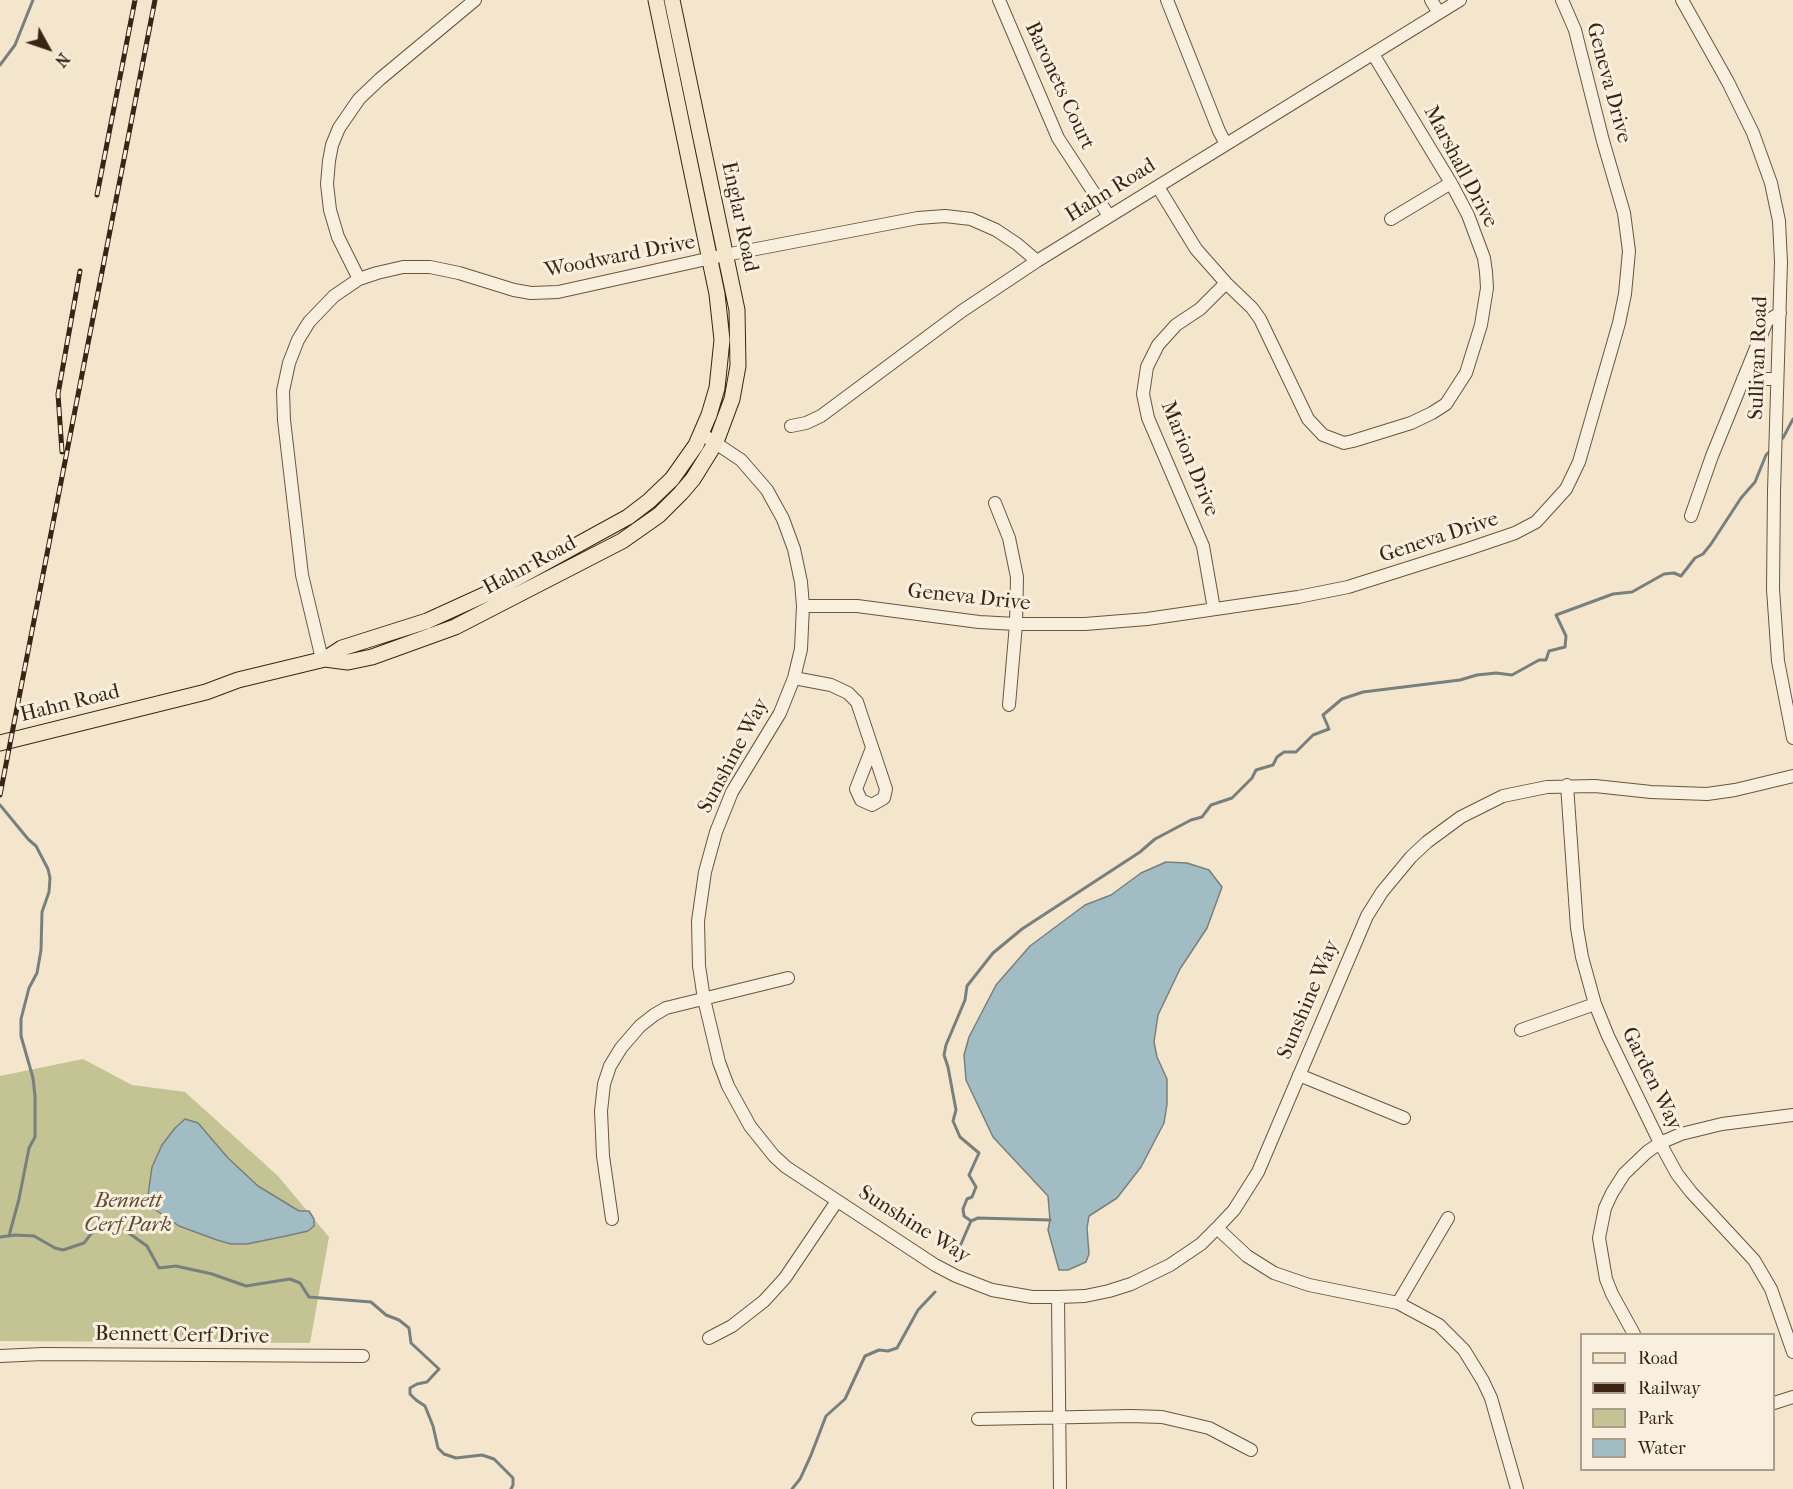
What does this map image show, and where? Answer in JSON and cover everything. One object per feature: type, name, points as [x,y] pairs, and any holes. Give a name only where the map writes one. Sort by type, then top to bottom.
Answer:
[{"type":"main road","name":"Englar Road","points":[[656,0],[722,325],[722,359],[717,388],[702,434]]},
{"type":"main road","name":"Englar Road","points":[[672,0],[737,310],[738,366],[732,399],[716,442]]},
{"type":"main road","name":"Hahn Road","points":[[0,743],[206,692],[238,680],[323,659],[342,648],[427,621],[487,594],[628,517],[650,501],[672,479],[702,434]]},
{"type":"main road","name":"Hahn Road","points":[[323,659],[348,662],[407,646],[502,605],[622,541],[670,505],[693,479],[716,442]]},
{"type":"street","points":[[359,279],[338,237],[330,210],[327,184],[329,161],[336,136],[348,113],[359,99],[476,0]]},
{"type":"street","name":"Baronets Court","points":[[999,0],[1058,138],[1109,216]]},
{"type":"street","points":[[1182,0],[1168,4],[1226,144]]},
{"type":"street","points":[[1431,0],[1439,13]]},
{"type":"street","name":"Hahn Road","points":[[791,426],[806,423],[821,416],[962,311],[1037,261],[1460,0]]},
{"type":"street","name":"Geneva Drive","points":[[803,606],[857,606],[970,621],[1016,624],[1085,624],[1147,619],[1298,597],[1348,587],[1515,533],[1542,517],[1558,500],[1573,478],[1585,443],[1619,323],[1625,294],[1629,251],[1624,213],[1600,131],[1575,30],[1562,0]]},
{"type":"street","name":"Sullivan Road","points":[[1682,0],[1745,116],[1765,164],[1779,221],[1781,262],[1773,557],[1774,620],[1779,668],[1793,738]]},
{"type":"street","name":"Marshall Drive","points":[[1158,187],[1196,249],[1260,319],[1308,419],[1323,435],[1338,441],[1353,441],[1411,423],[1446,404],[1466,374],[1481,325],[1487,288],[1484,258],[1468,215],[1451,183],[1373,54]]},
{"type":"street","points":[[1391,219],[1451,183]]},
{"type":"street","name":"Woodward Drive","points":[[323,659],[302,575],[284,420],[283,391],[289,363],[298,340],[309,322],[334,296],[359,279],[403,267],[430,267],[459,273],[514,290],[548,293],[584,288],[725,255],[918,218],[945,216],[971,219],[996,230],[1017,243],[1037,261]]},
{"type":"street","name":"Marion Drive","points":[[1214,609],[1203,546],[1148,418],[1143,394],[1148,366],[1158,345],[1176,325],[1200,309],[1226,283]]},
{"type":"street","points":[[1691,516],[1712,456],[1767,321],[1780,313]]},
{"type":"street","points":[[1743,380],[1777,379]]},
{"type":"street","name":"Sunshine Way","points":[[702,434],[750,468],[764,484],[775,502],[794,549],[803,606],[802,639],[794,678],[780,713],[732,792],[710,850],[701,895],[698,921],[699,966],[704,999],[719,1062],[728,1086],[750,1126],[786,1167],[935,1265],[992,1290],[1058,1298],[1108,1291],[1152,1275],[1188,1254],[1217,1228],[1233,1210],[1258,1172],[1367,916],[1395,875],[1411,857],[1444,828],[1503,796],[1531,790],[1567,785],[1691,795],[1736,790],[1793,776]]},
{"type":"street","points":[[995,503],[1006,529],[1017,577],[1016,624],[1009,705]]},
{"type":"street","points":[[794,678],[831,685],[848,693],[857,702],[872,748]]},
{"type":"street","name":"Garden Way","points":[[1567,785],[1577,927],[1582,957],[1595,1004],[1608,1036],[1677,1174],[1759,1267],[1771,1289],[1793,1352]]},
{"type":"street","points":[[612,1219],[603,1156],[601,1111],[604,1084],[610,1066],[627,1041],[654,1015],[684,1002],[788,978]]},
{"type":"street","points":[[1521,1030],[1595,1004]]},
{"type":"street","points":[[1299,1075],[1404,1118]]},
{"type":"street","points":[[1633,1333],[1606,1279],[1600,1249],[1601,1223],[1612,1193],[1624,1174],[1660,1143],[1681,1134],[1722,1124],[1793,1115]]},
{"type":"street","points":[[709,1338],[732,1326],[764,1301],[784,1278],[837,1201]]},
{"type":"street","points":[[1398,1303],[1448,1218]]},
{"type":"street","points":[[1217,1228],[1259,1264],[1289,1279],[1309,1286],[1398,1303],[1439,1325],[1464,1350],[1491,1398],[1517,1489]]},
{"type":"street","points":[[1058,1298],[1060,1489]]},
{"type":"street","name":"Bennett Cerf Drive","points":[[0,1356],[43,1353],[363,1356]]},
{"type":"street","points":[[1775,1402],[1793,1397]]},
{"type":"street","points":[[978,1419],[1162,1417],[1209,1428],[1251,1449]]},
{"type":"green space","name":"Bennett Cerf Park","points":[[83,1059],[132,1085],[185,1092],[278,1176],[329,1237],[310,1343],[0,1341],[0,1076]]},
{"type":"water","points":[[1166,862],[1187,863],[1209,870],[1222,887],[1207,928],[1180,969],[1158,1015],[1154,1042],[1157,1057],[1167,1079],[1164,1123],[1141,1167],[1117,1198],[1089,1216],[1087,1228],[1089,1254],[1086,1262],[1068,1270],[1059,1270],[1048,1230],[1050,1220],[1048,1196],[993,1137],[966,1080],[964,1055],[969,1037],[996,985],[1030,946],[1085,905],[1111,895],[1141,873]]},
{"type":"water","points":[[185,1119],[198,1123],[228,1158],[258,1186],[299,1211],[309,1211],[314,1219],[314,1226],[308,1231],[286,1236],[247,1244],[231,1244],[179,1226],[150,1206],[147,1202],[152,1167],[162,1145]]},
{"type":"waterway","points":[[0,65],[15,45],[33,0]]},
{"type":"waterway","points":[[1783,438],[1793,419]]},
{"type":"waterway","points":[[957,1253],[971,1221],[964,1216],[963,1209],[976,1187],[969,1175],[979,1153],[960,1137],[953,1121],[956,1110],[944,1055],[965,1000],[967,986],[993,953],[1022,929],[1140,852],[1155,839],[1191,820],[1202,817],[1211,805],[1232,798],[1252,778],[1256,770],[1273,765],[1277,757],[1284,752],[1296,752],[1313,735],[1329,729],[1323,715],[1342,699],[1363,692],[1460,680],[1477,675],[1496,673],[1512,675],[1539,660],[1546,660],[1549,651],[1565,647],[1566,636],[1556,615],[1613,594],[1632,592],[1664,574],[1674,573],[1681,576],[1695,558],[1703,554],[1711,544],[1741,498],[1755,482],[1766,455],[1770,451]]},
{"type":"waterway","points":[[0,805],[36,846],[50,878],[49,892],[42,912],[41,950],[37,973],[29,988],[21,1019],[21,1036],[33,1078],[35,1137],[29,1148],[9,1236]]},
{"type":"waterway","points":[[971,1221],[978,1218],[1050,1220]]},
{"type":"waterway","points":[[0,1237],[34,1236],[63,1250],[84,1243],[103,1225],[116,1224],[147,1246],[159,1268],[176,1266],[212,1274],[246,1286],[290,1279],[300,1283],[309,1297],[371,1302],[386,1315],[399,1320],[409,1328],[411,1343],[439,1369],[427,1382],[410,1388],[410,1394],[425,1406],[438,1448],[444,1454],[456,1458],[482,1455],[494,1459],[513,1478],[511,1489]]},
{"type":"waterway","points":[[792,1489],[800,1479],[826,1416],[845,1399],[865,1356],[879,1350],[888,1351],[897,1348],[918,1310],[935,1292]]},
{"type":"railway","points":[[97,195],[135,0]]},
{"type":"railway","points":[[0,795],[155,0]]},
{"type":"railway","points":[[62,452],[58,394],[80,271]]}]
